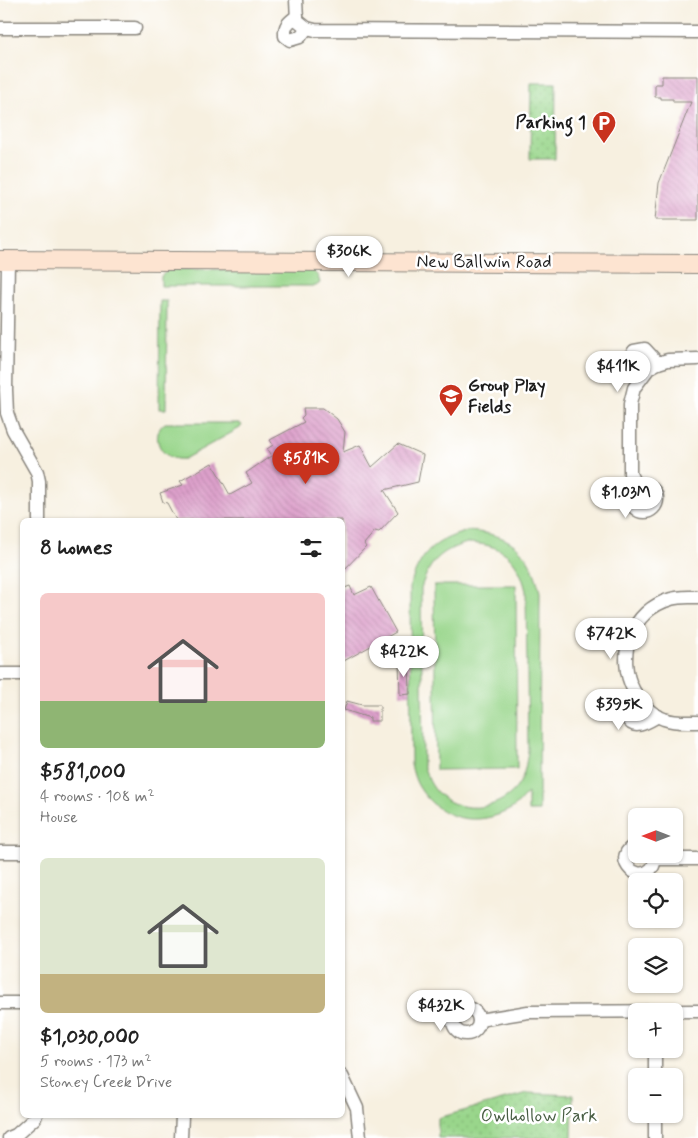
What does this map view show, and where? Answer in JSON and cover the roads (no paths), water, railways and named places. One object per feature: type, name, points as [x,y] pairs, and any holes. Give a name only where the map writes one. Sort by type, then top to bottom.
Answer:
[{"type":"main road","name":"New Ballwin Road","points":[[4,260],[698,264]]},
{"type":"street","points":[[296,0],[298,20],[307,28],[315,30],[698,32]]},
{"type":"street","points":[[297,16],[288,22],[284,28],[285,36],[290,40],[300,36],[307,28]]},
{"type":"street","points":[[0,28],[135,28]]},
{"type":"street","points":[[4,260],[7,413],[13,430],[37,472],[39,481],[39,518]]},
{"type":"street","points":[[640,378],[630,365],[629,357],[634,351],[645,350],[658,363]]},
{"type":"street","points":[[637,488],[630,474],[630,404],[634,388],[649,368],[658,363],[668,360],[698,359]]},
{"type":"street","points":[[698,597],[672,598],[656,605],[642,615],[632,631],[627,646],[625,663],[628,680],[640,702],[646,708],[663,719],[680,722],[698,722]]},
{"type":"street","points":[[0,674],[20,674]]},
{"type":"street","points":[[635,693],[626,710],[627,718],[630,722],[642,725],[658,716]]},
{"type":"street","points":[[0,852],[20,852]]},
{"type":"street","points":[[628,852],[625,857],[630,870],[639,874],[644,873],[652,868],[653,863]]},
{"type":"street","points":[[683,859],[698,860]]},
{"type":"street","points":[[0,1003],[20,1003]]},
{"type":"street","points":[[479,1020],[528,1012],[628,1011]]},
{"type":"street","points":[[683,1011],[698,1011]]},
{"type":"street","points":[[345,1082],[357,1108],[360,1138]]},
{"type":"street","points":[[14,1137],[35,1118]]},
{"type":"street","points":[[181,1138],[182,1118]]},
{"type":"street","points":[[655,1123],[655,1138]]},
{"type":"place","name":"Parking 1","points":[[604,144]]},
{"type":"place","name":"Group Play Fields","points":[[451,417]]},
{"type":"park label","name":"Owlhollow Park","points":[[539,1116]]}]
